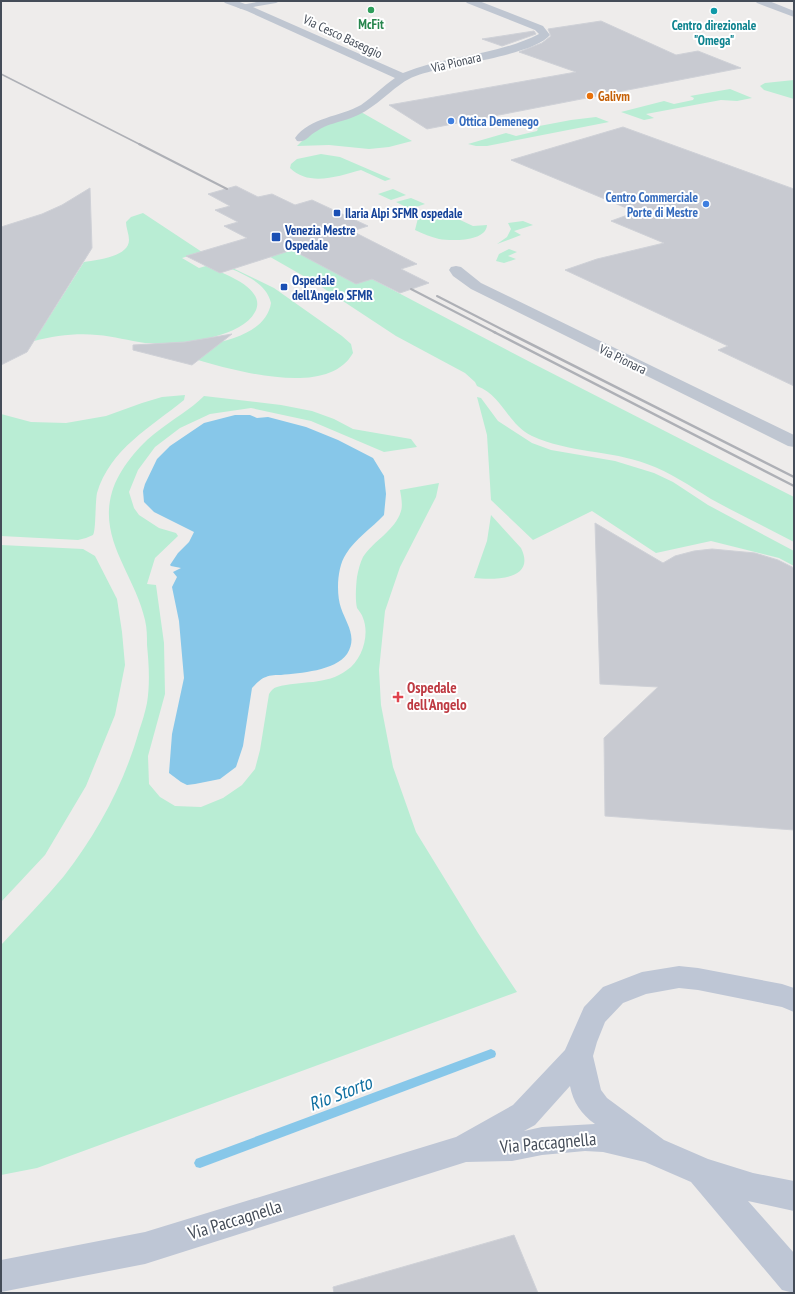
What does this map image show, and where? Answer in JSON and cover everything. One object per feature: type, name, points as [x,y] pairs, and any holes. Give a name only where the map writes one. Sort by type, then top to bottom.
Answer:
[{"type":"main road","points":[[794,1000],[782,996],[698,979],[679,977],[642,983],[613,995],[594,1015],[582,1042],[578,1056],[587,1095],[596,1106],[652,1150],[702,1172],[753,1188],[794,1196]]},
{"type":"main road","name":"Via Paccagnella","points":[[1,1276],[145,1248],[465,1148],[524,1115],[578,1056]]},
{"type":"main road","name":"Via Paccagnella","points":[[465,1148],[512,1147],[542,1141],[585,1137],[603,1138],[652,1150]]},
{"type":"main road","points":[[702,1172],[794,1278]]},
{"type":"street","name":"Via Cesco Baseggio","points":[[228,1],[250,9],[402,77]]},
{"type":"street","points":[[241,7],[276,1]]},
{"type":"street","name":"Via Pionara","points":[[301,138],[305,132],[313,127],[359,111],[402,77],[438,65],[497,54],[518,47],[545,35],[539,28],[470,1]]},
{"type":"street","points":[[760,1],[794,14]]},
{"type":"street","points":[[777,1],[794,7]]},
{"type":"street","name":"Via Pionara","points":[[456,270],[476,286],[794,442]]},
{"type":"green space","points":[[794,80],[794,99],[764,90],[760,86],[765,83]]},
{"type":"green space","points":[[730,89],[752,98],[737,101],[721,100],[646,114],[654,118],[644,120],[621,112],[664,101],[674,104],[693,100],[694,98],[690,96]]},
{"type":"green space","points":[[361,112],[412,141],[389,147],[369,149],[329,145],[297,146],[315,128]]},
{"type":"green space","points":[[596,117],[609,122],[487,146],[468,144],[506,133],[516,136],[537,131],[538,129],[534,127]]},
{"type":"green space","points":[[321,154],[340,157],[391,179],[385,181],[361,170],[334,177],[315,179],[298,174],[290,168],[291,164],[297,159]]},
{"type":"green space","points":[[393,189],[406,195],[391,200],[378,194]]},
{"type":"green space","points":[[411,198],[425,204],[410,209],[396,202]]},
{"type":"green space","points":[[441,211],[473,226],[487,225],[485,231],[481,235],[467,239],[444,240],[415,230],[418,218]]},
{"type":"green space","points":[[143,213],[202,252],[182,258],[199,268],[206,266],[232,277],[249,289],[255,296],[257,303],[255,312],[247,321],[235,329],[221,335],[205,339],[172,343],[145,343],[81,334],[57,336],[34,341],[84,262],[111,257],[124,250],[128,246],[129,240],[126,222],[131,217]]},
{"type":"green space","points":[[523,221],[533,225],[514,231],[521,235],[497,244],[507,237],[511,229],[508,223]]},
{"type":"green space","points":[[265,248],[278,254],[293,250],[372,279],[794,497],[794,542],[721,505],[680,480],[655,467],[633,459],[560,446],[532,436],[517,425],[493,396],[486,390],[477,386],[475,382],[465,373],[396,336],[314,282],[258,250]]},
{"type":"green space","points":[[509,249],[517,252],[508,256],[516,259],[504,263],[496,261],[499,254]]},
{"type":"green space","points":[[220,262],[274,288],[342,336],[351,344],[353,353],[338,368],[317,376],[292,378],[264,376],[235,370],[163,350],[209,344],[242,335],[256,327],[266,316],[271,303],[263,288],[250,278],[218,263]]},
{"type":"green space","points":[[185,395],[184,400],[133,440],[111,464],[103,477],[97,493],[95,528],[93,535],[78,540],[1,536],[1,414],[31,422],[66,423],[106,416],[162,397]]},
{"type":"green space","points":[[204,396],[281,405],[312,411],[334,419],[353,429],[411,439],[417,447],[384,452],[311,421],[251,408],[210,414],[180,428],[155,447],[138,470],[129,492],[134,508],[139,515],[159,528],[176,533],[178,536],[155,558],[147,584],[156,585],[164,643],[165,694],[148,756],[149,784],[160,797],[175,806],[201,807],[223,798],[242,785],[255,769],[260,750],[269,694],[271,691],[274,688],[286,685],[322,681],[331,678],[347,670],[357,660],[363,647],[366,632],[363,617],[356,604],[357,577],[363,557],[389,530],[398,518],[402,506],[400,490],[439,483],[436,497],[400,567],[385,611],[379,670],[381,705],[393,767],[416,832],[478,933],[517,992],[37,1168],[1,1175],[1,945],[64,876],[99,825],[126,770],[147,703],[149,674],[146,623],[134,588],[114,542],[110,526],[109,509],[112,492],[119,475],[137,450],[151,437]]},
{"type":"green space","points":[[477,397],[481,398],[498,421],[532,443],[551,450],[615,461],[654,473],[673,482],[708,505],[794,551],[794,566],[779,558],[711,541],[656,553],[592,511],[533,540],[491,500],[487,435]]},
{"type":"green space","points":[[491,515],[521,548],[524,559],[523,567],[518,573],[511,576],[492,579],[474,578],[487,541]]},
{"type":"green space","points":[[1,545],[83,549],[95,556],[117,599],[125,665],[115,715],[86,786],[45,855],[1,902]]},
{"type":"water","points":[[235,415],[250,415],[257,418],[268,417],[306,427],[338,440],[373,458],[384,476],[386,494],[384,515],[354,543],[343,559],[339,573],[339,602],[351,636],[350,648],[347,654],[341,660],[326,668],[307,672],[269,676],[260,680],[252,688],[243,746],[236,767],[220,779],[187,785],[169,773],[172,734],[184,678],[179,621],[172,587],[177,577],[173,572],[181,568],[170,565],[178,553],[189,542],[194,532],[154,512],[144,502],[143,491],[157,459],[170,446],[204,423]]},
{"type":"building","points":[[601,21],[676,55],[698,51],[741,68],[427,129],[389,105],[576,72],[519,52],[542,43],[551,36],[548,29]]},
{"type":"building","points":[[534,31],[536,34],[502,46],[482,39]]},
{"type":"building","name":"Centro Commerciale Porte di Mestre","points":[[623,127],[794,189],[794,386],[718,350],[728,346],[565,270],[597,259],[664,243],[611,221],[636,212],[511,160]]},
{"type":"building","points":[[236,186],[258,197],[272,194],[295,205],[312,200],[368,226],[352,231],[417,264],[401,269],[429,283],[400,293],[372,279],[356,284],[292,250],[220,273],[186,256],[247,238],[224,226],[238,222],[215,210],[230,206],[208,194]]},
{"type":"building","points":[[90,188],[92,248],[27,352],[1,365],[1,227],[42,214],[62,205]]},
{"type":"building","points":[[232,334],[192,365],[133,350],[133,345],[185,342]]},
{"type":"building","points":[[595,523],[663,563],[675,556],[694,551],[712,549],[755,553],[778,560],[794,568],[794,830],[605,816],[604,738],[658,687],[600,684]]},
{"type":"building","points":[[514,1235],[538,1293],[334,1293],[333,1287]]},
{"type":"waterway","name":"Rio Storto","points":[[200,1163],[491,1054]]},
{"type":"railway","points":[[1,74],[141,145]]},
{"type":"railway","points":[[139,144],[227,189]]},
{"type":"railway","points":[[411,289],[496,333]]},
{"type":"railway","points":[[437,296],[509,333]]},
{"type":"railway","points":[[494,332],[794,486]]},
{"type":"railway","points":[[507,332],[794,477]]},
{"type":"place","name":"McFit","points":[[371,10]]},
{"type":"place","name":"Centro direzionale \"Omega\"","points":[[714,11]]},
{"type":"place","name":"Galivm","points":[[590,96]]},
{"type":"place","name":"Ottica Demenego","points":[[451,121]]},
{"type":"place","name":"Centro Commerciale Porte di Mestre","points":[[706,204]]},
{"type":"place","name":"Ilaria Alpi SFMR ospedale","points":[[337,213]]},
{"type":"place","name":"Venezia Mestre Ospedale","points":[[276,237]]},
{"type":"place","name":"Ospedale dell'Angelo SFMR","points":[[284,287]]},
{"type":"place","name":"Ospedale dell'Angelo","points":[[398,697]]}]
